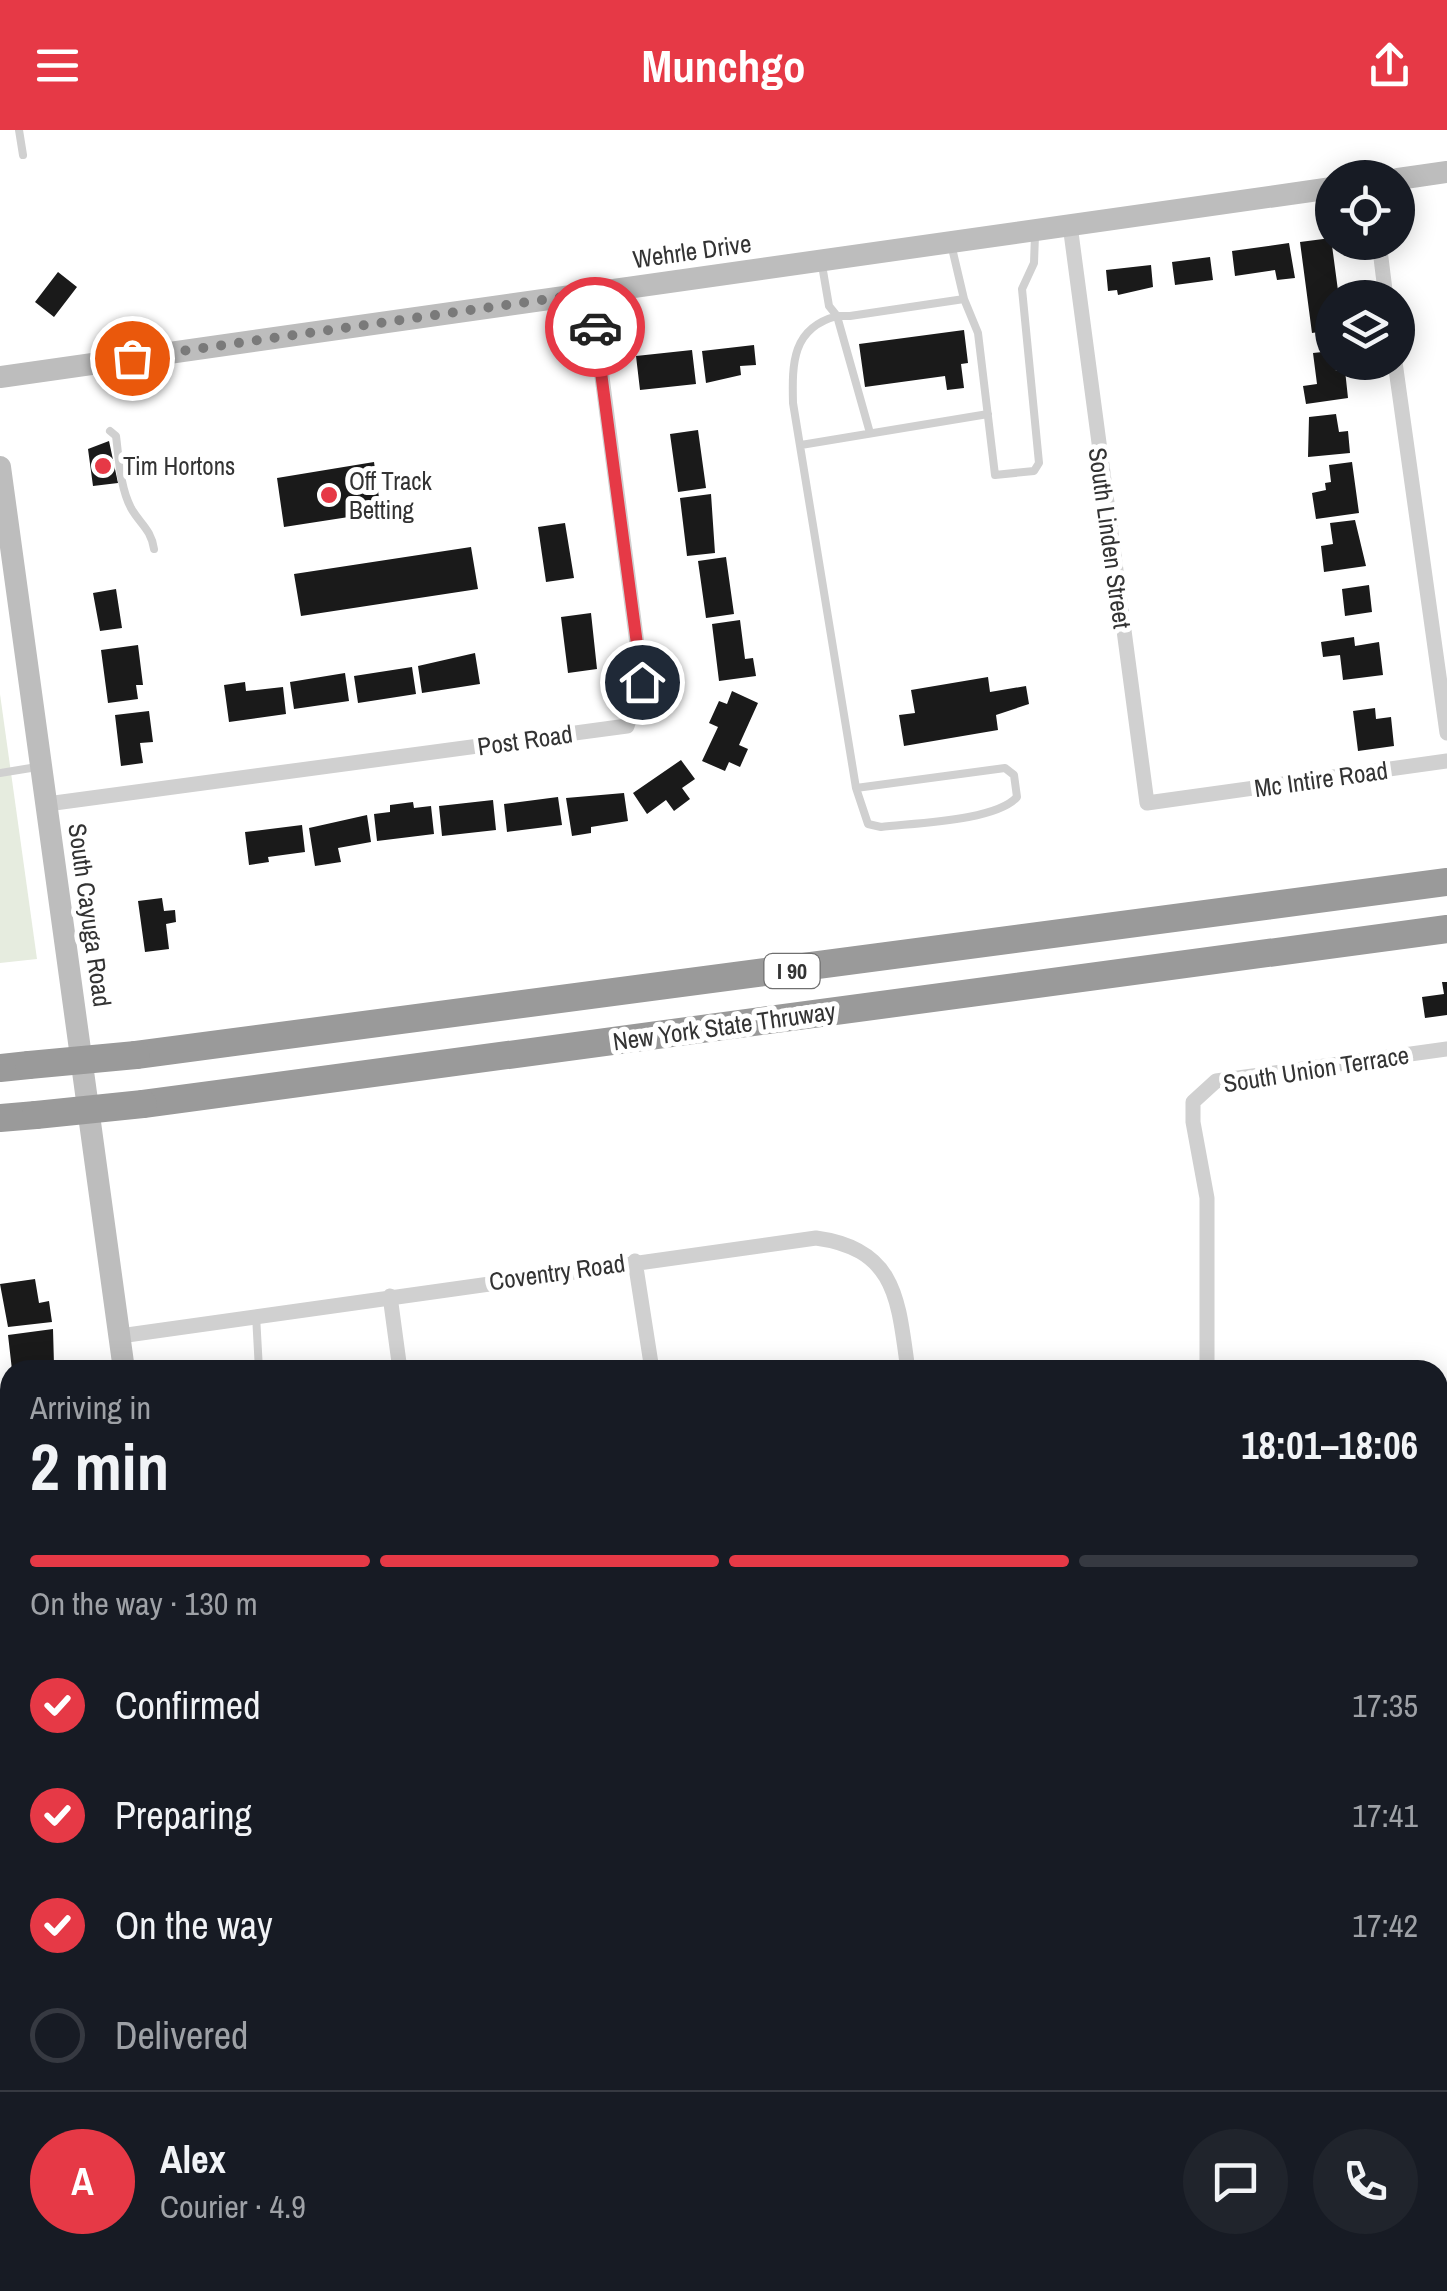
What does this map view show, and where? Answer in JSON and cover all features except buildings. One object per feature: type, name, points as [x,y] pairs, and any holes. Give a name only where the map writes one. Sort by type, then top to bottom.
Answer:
[{"type":"highway","name":"New York State Thruway","points":[[0,1068],[136,1055],[1447,882]]},
{"type":"highway","name":"New York State Thruway","points":[[0,1118],[143,1104],[1447,929]]},
{"type":"street","points":[[1415,176],[1447,172]]},
{"type":"street","name":"Wehrle Drive","points":[[0,377],[1315,190]]},
{"type":"street","name":"South Linden Street","points":[[1070,225],[1147,803],[1195,796]]},
{"type":"street","name":"Post Road","points":[[47,804],[627,726],[642,682],[591,293]]},
{"type":"street","points":[[1398,380],[1447,734]]},
{"type":"street","name":"South Cayuga Road","points":[[1,477],[9,594],[42,767],[123,1360]]},
{"type":"street","name":"Mc Intire Road","points":[[1195,796],[1447,761]]},
{"type":"street","name":"South Union Terrace","points":[[1207,1360],[1207,1198],[1192,1122],[1193,1102],[1216,1081],[1447,1049]]},
{"type":"street","name":"Coventry Road","points":[[120,1336],[816,1238],[856,1248],[883,1270],[892,1285],[906,1360]]},
{"type":"street","points":[[635,1262],[650,1360]]},
{"type":"street","points":[[390,1296],[399,1360]]},
{"type":"lane","points":[[19,130],[23,155]]},
{"type":"lane","points":[[951,242],[964,299],[978,334],[995,475],[1034,470],[1039,463],[1022,289],[1034,263],[1036,230]]},
{"type":"lane","points":[[822,260],[829,306],[837,316],[870,434]]},
{"type":"lane","points":[[856,788],[1005,768],[1014,776],[1018,798],[1008,808],[880,827],[868,824],[856,788],[792,366],[800,337],[817,322],[964,299]]},
{"type":"lane","points":[[801,445],[988,414]]},
{"type":"lane","points":[[110,431],[116,436],[124,491],[132,510],[151,532],[154,549]]},
{"type":"lane","points":[[0,773],[42,767]]},
{"type":"lane","points":[[256,1315],[258,1360]]},
{"type":"shaded area","points":[[0,694],[37,959],[0,963]]},
{"type":"way so far","points":[[132,358],[591,293],[595,327]]},
{"type":"place","name":"Tim Hortons","points":[[103,466]]},
{"type":"place","name":"Off Track Betting","points":[[329,495]]},
{"type":"route","points":[[595,327],[642,682]]}]
